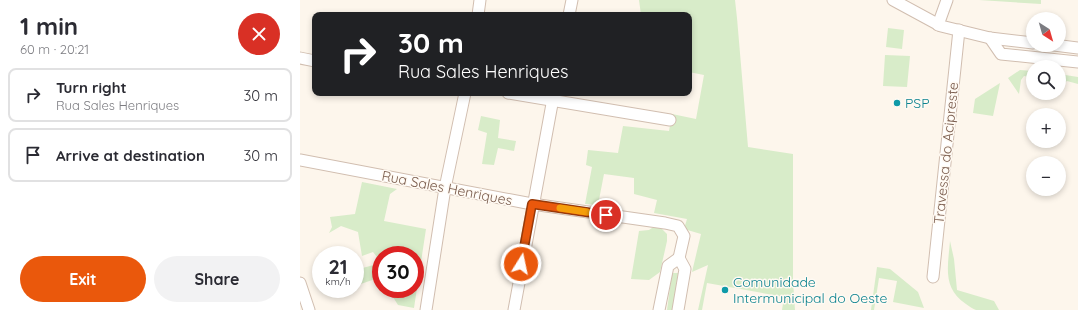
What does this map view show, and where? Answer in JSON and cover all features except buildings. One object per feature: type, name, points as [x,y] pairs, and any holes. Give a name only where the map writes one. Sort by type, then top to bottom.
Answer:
[{"type":"street","points":[[478,12],[480,0]]},
{"type":"street","points":[[570,12],[572,0]]},
{"type":"street","points":[[893,0],[938,25],[990,38],[1026,42]]},
{"type":"street","points":[[938,25],[947,0]]},
{"type":"street","name":"Travessa do Acipreste","points":[[933,277],[958,30]]},
{"type":"street","points":[[990,38],[1001,54],[1078,62]]},
{"type":"street","points":[[1066,46],[1078,48]]},
{"type":"street","points":[[300,58],[312,60]]},
{"type":"street","points":[[426,310],[445,188],[464,96]]},
{"type":"street","points":[[542,96],[670,120]]},
{"type":"street","points":[[514,310],[532,204],[553,97]]},
{"type":"street","name":"Rua Sales Henriques","points":[[300,160],[532,204],[678,226],[684,236],[679,258]]},
{"type":"street","points":[[659,310],[668,266],[679,258],[685,269],[678,310]]},
{"type":"street","points":[[300,283],[309,310]]},
{"type":"green space","points":[[639,0],[735,0],[748,147],[793,154],[793,281],[795,310],[782,310],[784,297],[707,283],[702,310],[698,310],[708,265],[692,272],[701,234],[684,229],[687,219],[654,213],[657,200],[634,194],[634,178],[604,174],[598,205],[585,204],[592,167],[586,165],[588,150],[618,153],[623,126],[669,131],[672,114],[696,119],[704,75],[692,73],[692,12],[641,12]]},
{"type":"green space","points":[[979,0],[1041,0],[1041,4]]},
{"type":"green space","points":[[888,28],[904,30],[902,49],[886,47]]},
{"type":"green space","points":[[885,55],[910,56],[907,87],[883,86]]},
{"type":"green space","points":[[1020,70],[1026,70],[1026,76],[1024,76],[1021,80],[1019,94],[1008,78]]},
{"type":"green space","points":[[1066,75],[1078,77],[1078,84],[1067,81]]},
{"type":"green space","points":[[1000,83],[993,116],[973,113],[975,99]]},
{"type":"green space","points":[[481,116],[500,120],[498,138],[516,141],[514,151],[498,148],[494,165],[482,164],[487,133],[478,130]]},
{"type":"green space","points":[[362,182],[397,189],[390,194],[384,221],[426,229],[423,246],[372,246],[372,252],[364,255],[364,246],[360,246],[358,232],[341,226],[329,233],[332,227],[330,217],[355,214]]},
{"type":"green space","points":[[655,226],[661,228],[667,234],[667,241],[660,272],[649,280],[631,279],[639,231],[649,230]]},
{"type":"green space","points":[[950,241],[954,259],[957,290],[994,301],[999,310],[975,310],[958,298],[953,291],[948,276]]},
{"type":"green space","points":[[372,265],[372,280],[364,283],[364,268]]},
{"type":"green space","points":[[877,267],[890,269],[918,292],[924,308],[893,302],[897,281],[879,278],[874,310],[871,310]]},
{"type":"green space","points":[[672,273],[678,273],[673,310],[667,310]]},
{"type":"green space","points":[[394,298],[416,298],[414,308],[398,305]]},
{"type":"slow traffic","points":[[560,208],[587,212]]},
{"type":"place","name":"PSP","points":[[897,103]]},
{"type":"place","name":"Comunidade Intermunicipal do Oeste","points":[[725,290]]},
{"type":"route","points":[[521,264],[532,204],[606,215]]}]
